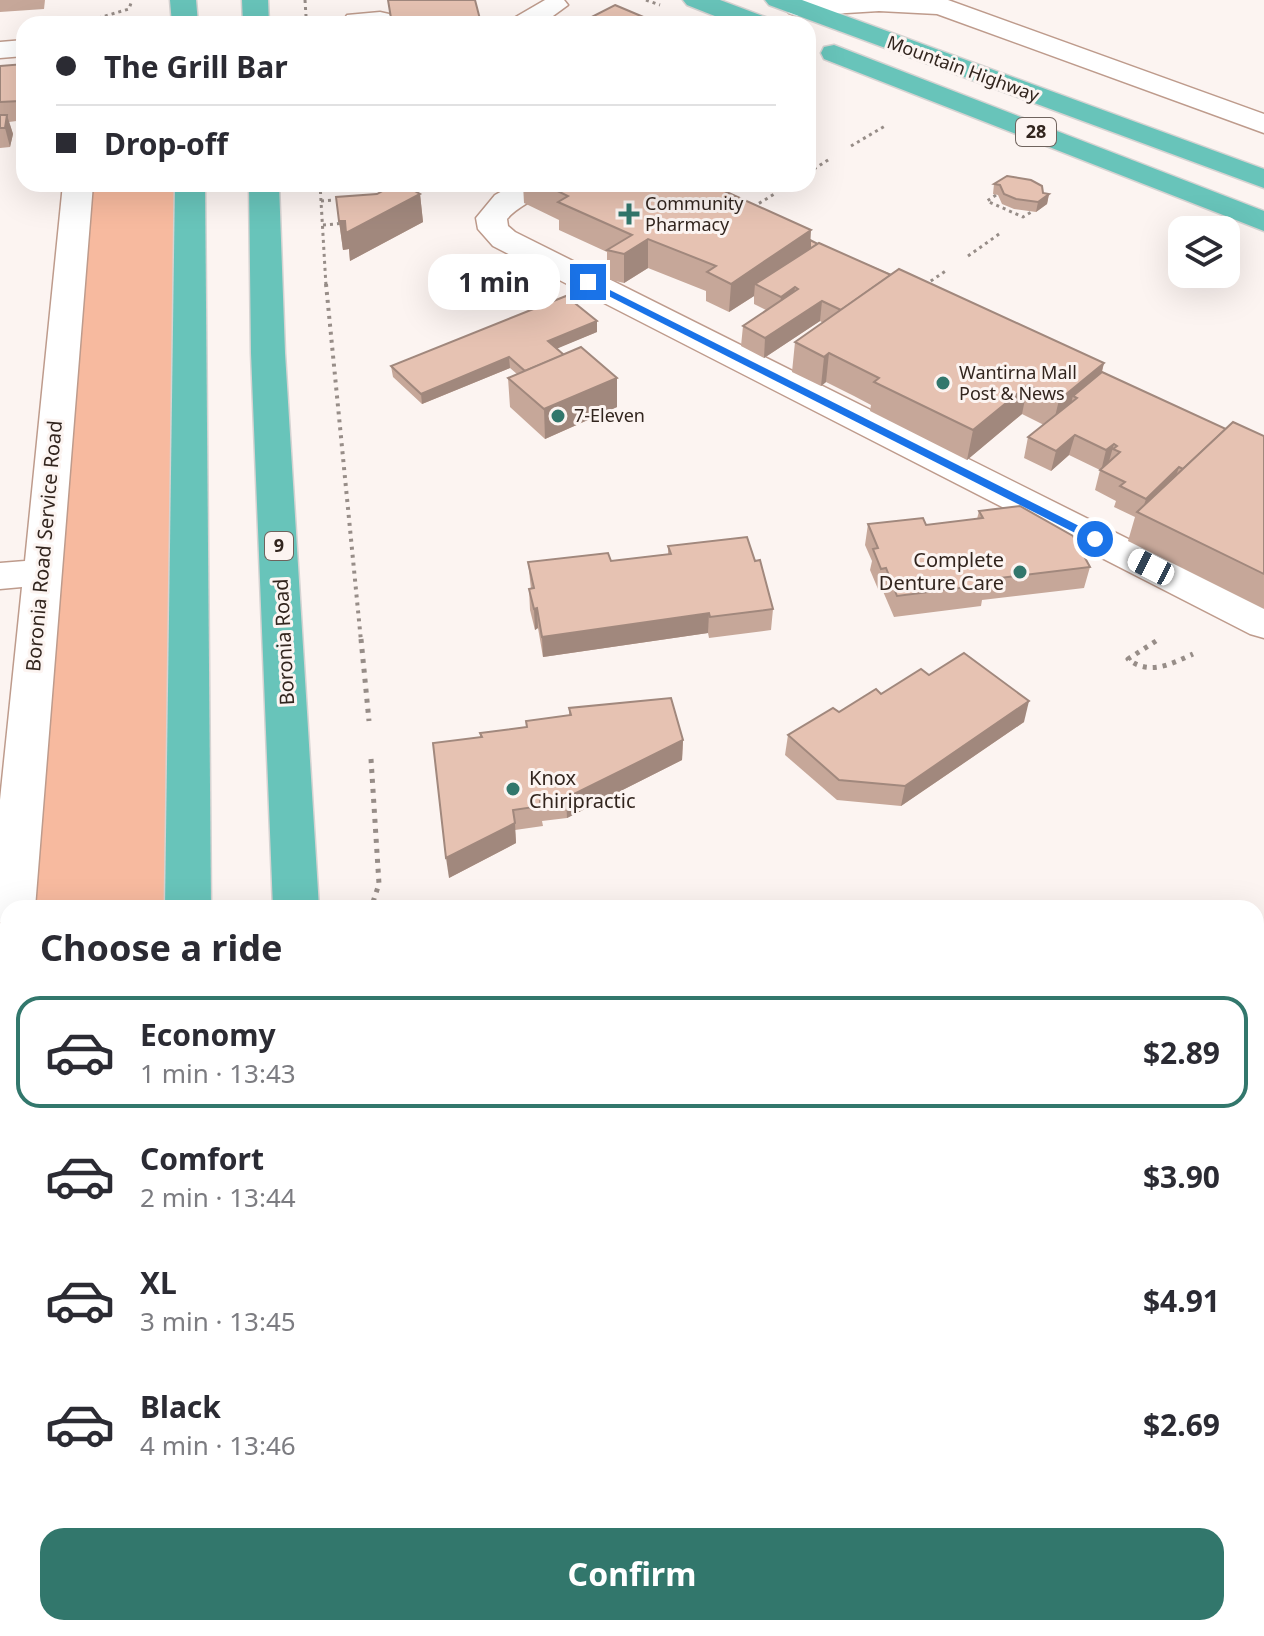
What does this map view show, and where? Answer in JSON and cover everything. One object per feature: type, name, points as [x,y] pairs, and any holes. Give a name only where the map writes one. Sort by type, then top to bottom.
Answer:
[{"type":"main road","points":[[696,0],[738,16]]},
{"type":"main road","name":"Mountain Highway","points":[[816,20],[1254,175]]},
{"type":"main road","name":"Mountain Highway","points":[[816,46],[1264,222]]},
{"type":"main road","points":[[1209,200],[1254,175]]},
{"type":"main road","points":[[188,900],[190,192]]},
{"type":"main road","name":"Boronia Road","points":[[264,192],[268,353],[296,900]]},
{"type":"street","name":"Mountain Highway","points":[[803,15],[880,2],[933,3],[1264,124]]},
{"type":"street","points":[[536,16],[555,5]]},
{"type":"street","name":"Boronia Road Service Road","points":[[13,900],[40,572],[77,192]]},
{"type":"street","points":[[522,192],[506,201],[491,218],[493,229],[504,239],[1264,624]]},
{"type":"street","points":[[0,576],[40,572]]},
{"type":"path","points":[[105,16],[129,9],[132,0]]},
{"type":"path","points":[[305,0],[306,16]]},
{"type":"path","points":[[851,146],[885,126]]},
{"type":"path","points":[[816,168],[831,158]]},
{"type":"path","points":[[320,192],[327,306],[369,721]]},
{"type":"path","points":[[378,198],[379,192]]},
{"type":"path","points":[[400,196],[409,192]]},
{"type":"path","points":[[745,212],[776,193]]},
{"type":"path","points":[[996,195],[987,201],[1022,218],[1033,211]]},
{"type":"path","points":[[371,197],[388,198]]},
{"type":"path","points":[[321,201],[335,200]]},
{"type":"path","points":[[323,225],[350,223]]},
{"type":"path","points":[[968,256],[1002,232]]},
{"type":"path","points":[[915,292],[947,270]]},
{"type":"path","points":[[1156,641],[1128,659],[1152,668],[1193,654]]},
{"type":"path","points":[[371,759],[379,884],[374,900]]},
{"type":"shaded area","points":[[77,192],[190,192],[188,900],[13,900]]},
{"type":"building","points":[[388,0],[475,0],[479,16],[391,16]]},
{"type":"building","points":[[615,5],[641,16],[594,16]]},
{"type":"building","points":[[16,65],[16,101],[0,102],[0,66]]},
{"type":"building","points":[[0,115],[7,115],[5,128],[0,128]]},
{"type":"building","points":[[1007,176],[1031,180],[1042,186],[1043,193],[1049,194],[1038,202],[1004,194],[1000,185],[994,184]]},
{"type":"building","points":[[560,192],[727,192],[811,230],[731,284],[707,272],[716,266],[648,239],[624,254],[607,250],[632,235],[558,202],[568,196]]},
{"type":"building","points":[[420,194],[346,233],[345,221],[339,221],[336,197]]},
{"type":"building","points":[[819,243],[891,275],[841,310],[822,301],[765,338],[743,326],[798,289],[795,287],[781,297],[755,284]]},
{"type":"building","points":[[899,269],[1104,363],[1059,400],[1028,385],[973,430],[874,382],[879,378],[829,353],[824,357],[795,342]]},
{"type":"building","name":"7-Eleven","points":[[566,296],[597,321],[548,341],[564,355],[525,371],[509,357],[421,394],[391,366]]},
{"type":"building","points":[[581,347],[617,378],[544,409],[508,378]]},
{"type":"building","points":[[1102,372],[1226,429],[1146,499],[1120,486],[1125,482],[1100,470],[1120,452],[1113,449],[1117,446],[1114,444],[1106,450],[1075,435],[1056,451],[1028,437],[1077,398],[1073,396]]},
{"type":"building","points":[[1233,422],[1264,436],[1264,574],[1137,512]]},
{"type":"building","points":[[1020,506],[1073,536],[1090,567],[983,580],[985,585],[897,596],[886,568],[881,569],[873,549],[878,548],[868,524],[923,518],[926,525],[983,518],[979,511]]},
{"type":"building","points":[[747,537],[755,561],[760,560],[773,609],[710,617],[709,613],[542,637],[537,608],[534,609],[529,589],[534,588],[528,562],[608,553],[611,561],[671,554],[668,546]]},
{"type":"building","points":[[964,653],[1029,701],[905,786],[839,780],[788,735],[833,708],[839,712],[876,689],[881,694],[921,669],[929,675]]},
{"type":"building","points":[[671,698],[683,740],[566,798],[540,801],[541,806],[513,810],[515,823],[446,858],[433,743],[527,727],[526,721],[571,715],[569,708]]},
{"type":"place","name":"Community Pharmacy","points":[[629,214]]},
{"type":"place","name":"Wantirna Mall Post & News","points":[[943,383]]},
{"type":"place","name":"7-Eleven","points":[[558,416]]},
{"type":"place","name":"Complete Denture Care","points":[[1020,572]]},
{"type":"place","name":"Knox Chiripractic","points":[[513,789]]},
{"type":"route","points":[[588,282],[1095,539]]}]
